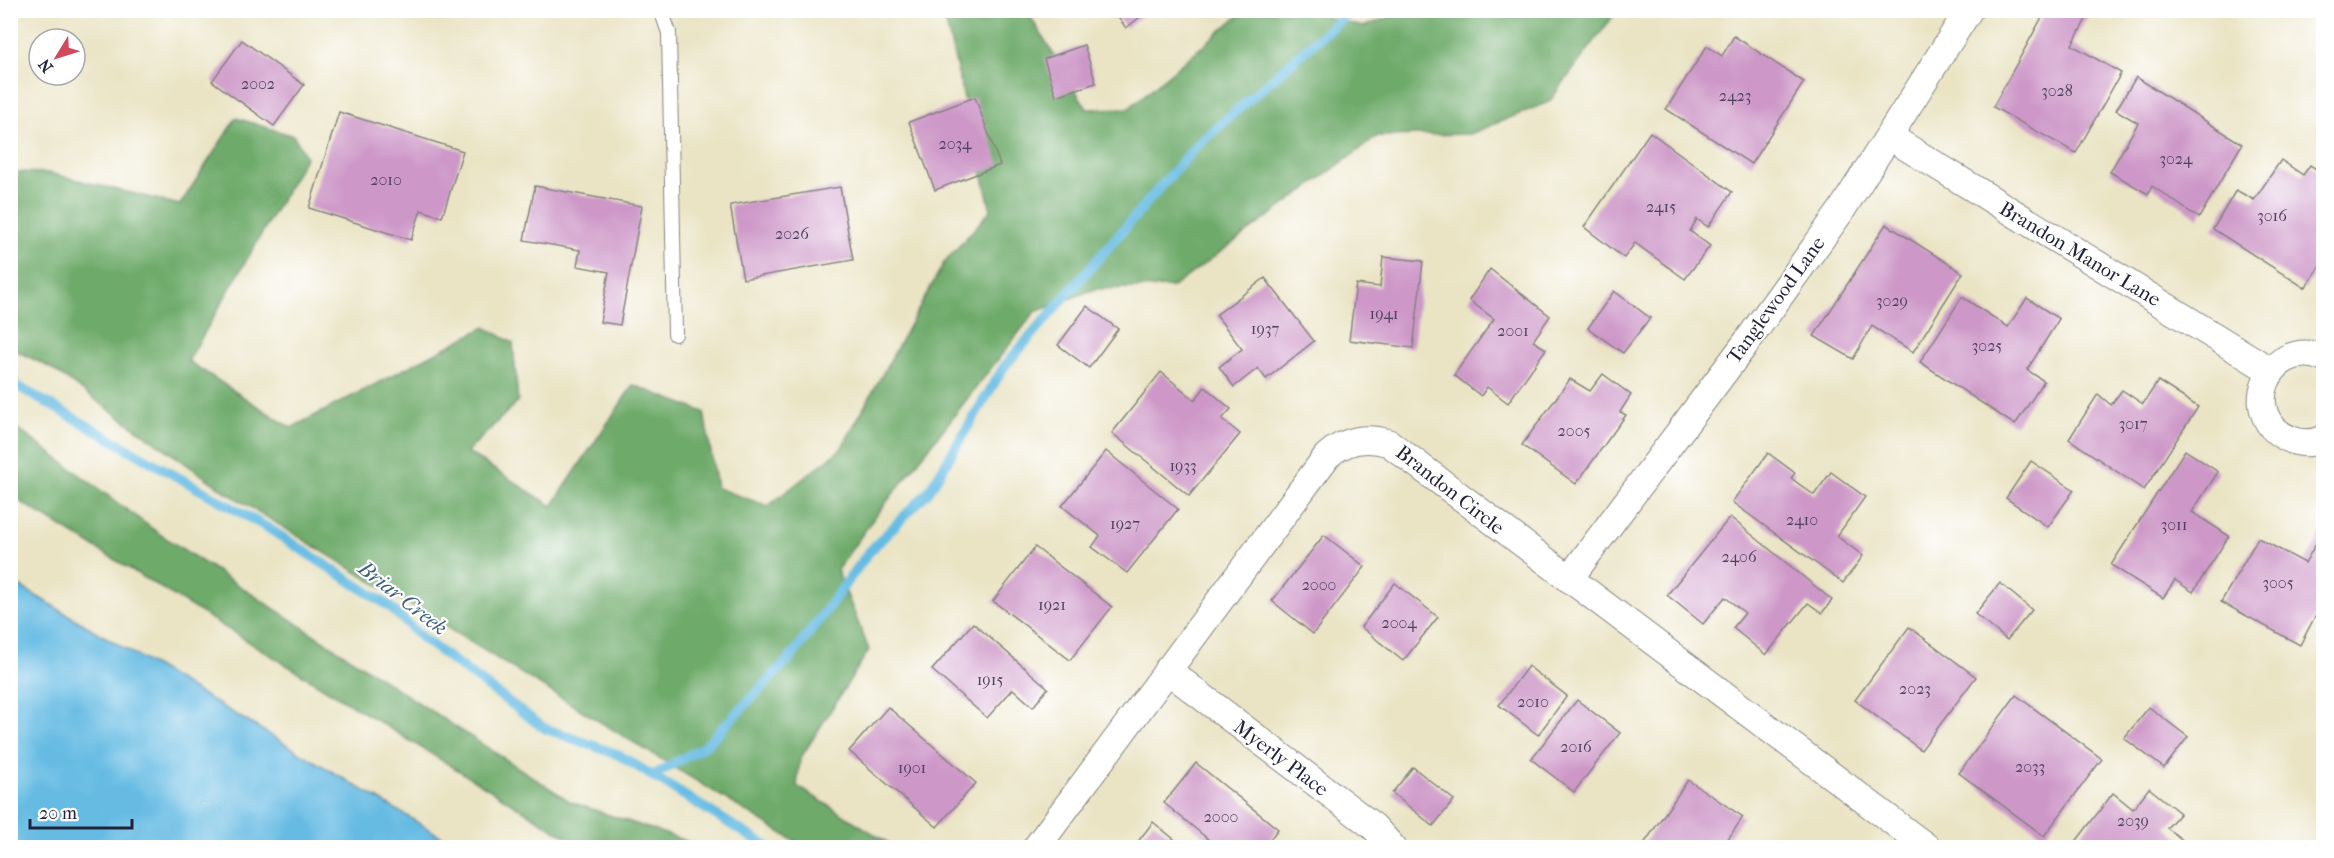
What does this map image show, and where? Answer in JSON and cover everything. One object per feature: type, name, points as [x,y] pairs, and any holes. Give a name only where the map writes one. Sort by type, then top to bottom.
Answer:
[{"type":"street","name":"Tanglewood Lane","points":[[1569,579],[1746,342],[1890,137],[1970,10]]},
{"type":"street","name":"Brandon Manor Lane","points":[[1890,137],[2271,371]]},
{"type":"street","points":[[2324,358],[2303,354],[2285,359],[2271,371],[2263,388],[2262,406],[2269,423],[2282,437],[2299,443],[2324,438]]},
{"type":"street","name":"Brandon Circle","points":[[1036,848],[1327,456],[1335,449],[1356,440],[1379,440],[1389,443],[1928,848]]},
{"type":"street","name":"Myerly Place","points":[[1167,670],[1374,827],[1393,848]]},
{"type":"lane","points":[[661,10],[669,33],[675,334]]},
{"type":"green space","points":[[943,11],[1027,11],[1087,109],[1129,108],[1244,11],[1305,11],[1363,27],[1405,11],[1617,11],[1549,102],[1470,134],[1378,136],[1173,287],[1095,289],[1035,312],[871,522],[837,570],[869,650],[800,759],[797,786],[895,847],[804,847],[226,492],[49,367],[11,348],[10,172],[49,173],[180,205],[236,118],[294,136],[306,157],[188,361],[291,428],[485,327],[513,343],[518,401],[467,452],[552,506],[633,385],[704,412],[717,488],[768,506],[841,449],[944,263],[991,210]]},
{"type":"green space","points":[[10,423],[161,535],[571,802],[686,841],[697,847],[583,847],[11,496]]},
{"type":"water","points":[[11,581],[459,847],[11,847]]},
{"type":"building","points":[[1113,10],[1149,10],[1126,28]]},
{"type":"building","points":[[2046,10],[2091,10],[2072,45],[2121,73],[2076,153],[1993,107]]},
{"type":"building","points":[[1734,36],[1804,82],[1751,164],[1666,109],[1707,46],[1722,56]]},
{"type":"building","points":[[242,40],[304,85],[274,126],[212,81]]},
{"type":"building","points":[[1084,45],[1096,83],[1056,96],[1044,59]]},
{"type":"building","points":[[2136,77],[2242,144],[2199,218],[2152,186],[2148,194],[2110,172],[2138,123],[2116,110]]},
{"type":"building","points":[[975,97],[1000,165],[935,190],[909,122]]},
{"type":"building","points":[[339,112],[463,151],[442,217],[421,210],[411,240],[309,208]]},
{"type":"building","points":[[1650,132],[1732,192],[1708,227],[1697,219],[1690,231],[1710,246],[1685,279],[1635,243],[1624,258],[1584,227]]},
{"type":"building","points":[[2281,160],[2303,175],[2310,165],[2324,174],[2324,261],[2305,288],[2213,229],[2236,190],[2254,200]]},
{"type":"building","points":[[535,186],[642,206],[620,325],[600,322],[609,272],[577,266],[580,250],[524,240]]},
{"type":"building","points":[[840,187],[853,260],[743,279],[730,205]]},
{"type":"building","points":[[1886,224],[1963,273],[1913,352],[1872,326],[1853,359],[1814,336]]},
{"type":"building","points":[[1383,257],[1423,261],[1413,348],[1349,340],[1356,284],[1380,287]]},
{"type":"building","points":[[1490,269],[1550,316],[1533,341],[1546,349],[1508,403],[1487,387],[1481,396],[1454,375],[1494,319],[1469,300]]},
{"type":"building","points":[[1265,278],[1314,341],[1266,379],[1258,368],[1234,387],[1219,367],[1242,349],[1216,315]]},
{"type":"building","points":[[1614,291],[1650,318],[1623,353],[1588,328]]},
{"type":"building","points":[[1962,297],[2008,327],[2027,298],[2059,319],[2027,370],[2044,381],[2015,425],[1920,362]]},
{"type":"building","points":[[1087,306],[1118,329],[1089,368],[1058,345]]},
{"type":"building","points":[[1161,372],[1195,400],[1205,387],[1231,409],[1222,419],[1240,434],[1189,496],[1112,433]]},
{"type":"building","points":[[1603,374],[1631,395],[1620,412],[1626,415],[1576,484],[1522,445],[1570,379],[1590,391]]},
{"type":"building","points":[[2158,381],[2198,407],[2144,490],[2069,439],[2098,394],[2111,405],[2122,390],[2143,404]]},
{"type":"building","points":[[2185,450],[2218,472],[2192,512],[2229,536],[2193,592],[2175,580],[2163,598],[2111,565]]},
{"type":"building","points":[[1106,451],[1178,509],[1127,573],[1092,547],[1100,536],[1062,506]]},
{"type":"building","points":[[1768,453],[1795,473],[1791,478],[1814,495],[1831,472],[1865,497],[1837,536],[1863,556],[1843,583],[1732,502]]},
{"type":"building","points":[[2031,461],[2074,490],[2048,527],[2006,498]]},
{"type":"building","points":[[1730,517],[1832,600],[1822,613],[1808,603],[1766,655],[1733,628],[1745,613],[1725,597],[1703,624],[1667,595]]},
{"type":"building","points":[[2324,529],[2324,609],[2320,607],[2300,645],[2221,602],[2258,538],[2305,563]]},
{"type":"building","points":[[1324,535],[1365,567],[1313,634],[1272,601]]},
{"type":"building","points":[[1035,547],[1112,607],[1070,660],[993,601]]},
{"type":"building","points":[[1395,583],[1438,617],[1403,661],[1361,627]]},
{"type":"building","points":[[2000,583],[2032,610],[2007,640],[1975,614]]},
{"type":"building","points":[[973,623],[1048,688],[1033,707],[1013,689],[987,718],[932,670]]},
{"type":"building","points":[[1909,627],[1976,677],[1921,750],[1855,700]]},
{"type":"building","points":[[1528,666],[1567,696],[1538,735],[1499,705]]},
{"type":"building","points":[[2016,695],[2102,759],[2044,836],[1959,773]]},
{"type":"building","points":[[1577,700],[1620,733],[1574,792],[1531,759]]},
{"type":"building","points":[[888,707],[976,783],[937,827],[849,751]]},
{"type":"building","points":[[2149,707],[2188,737],[2164,768],[2124,738]]},
{"type":"building","points":[[1196,763],[1278,829],[1263,848],[1219,848],[1164,803]]},
{"type":"building","points":[[1413,767],[1454,800],[1433,826],[1392,793]]},
{"type":"building","points":[[1688,780],[1743,817],[1722,848],[1641,848]]},
{"type":"building","points":[[2149,788],[2180,813],[2167,828],[2185,842],[2181,848],[2071,848],[2113,793],[2133,809]]},
{"type":"building","points":[[1153,822],[1185,848],[1133,848]]},
{"type":"waterway","points":[[652,776],[705,746],[792,656],[869,552],[929,491],[1004,367],[1196,146],[1351,10]]},
{"type":"waterway","name":"Briar Creek","points":[[10,382],[268,528],[389,606],[422,638],[544,728],[619,755],[769,848]]}]
